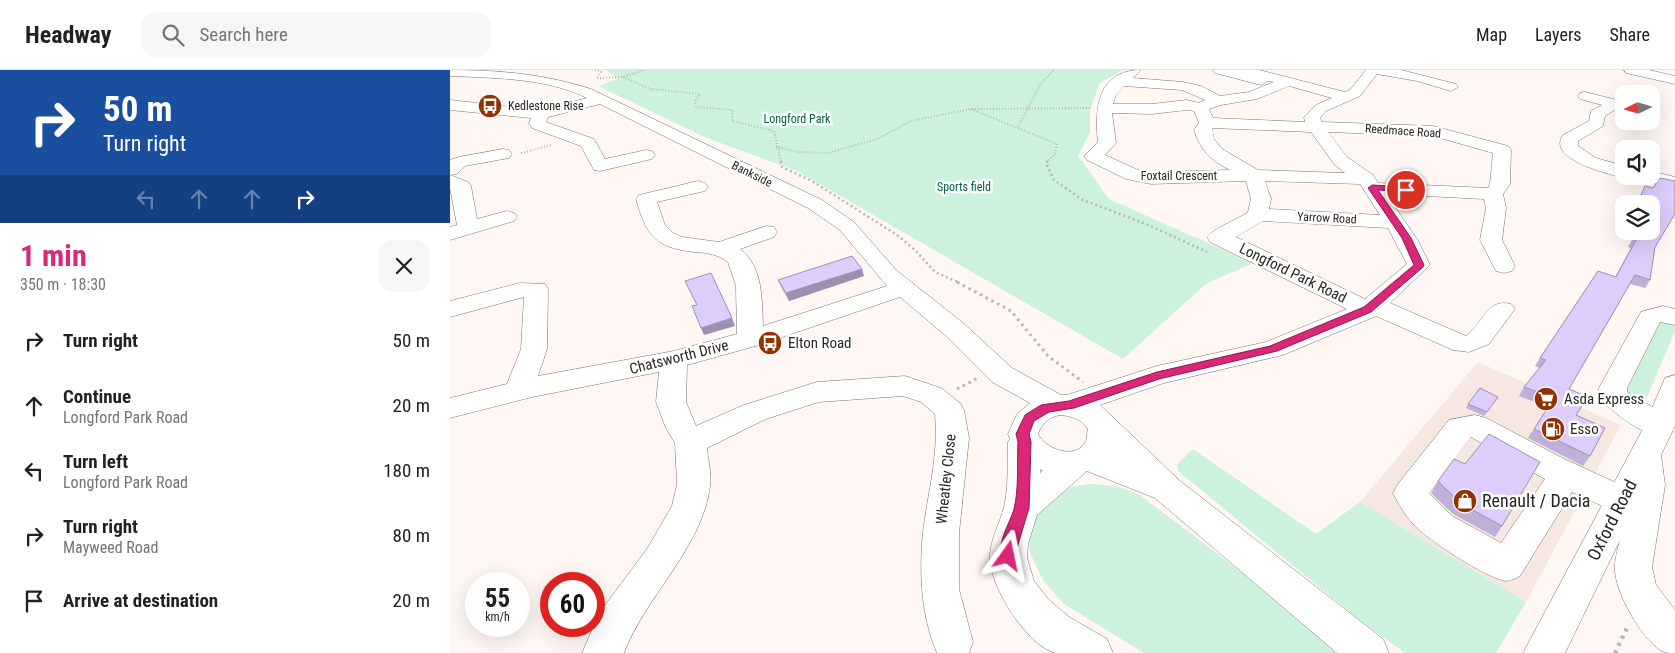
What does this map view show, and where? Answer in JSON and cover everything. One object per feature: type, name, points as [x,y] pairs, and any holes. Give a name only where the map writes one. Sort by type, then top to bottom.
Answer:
[{"type":"street","name":"Foxtail Crescent","points":[[1134,70],[1113,86],[1106,98],[1104,108],[1107,143],[1093,156],[1133,175],[1151,178],[1254,175]]},
{"type":"street","points":[[1220,70],[1346,97]]},
{"type":"street","points":[[1243,70],[1282,84]]},
{"type":"street","points":[[1104,108],[1152,109],[1187,106],[1204,116],[1315,126],[1312,116],[1321,108],[1355,93],[1374,70],[1424,79],[1450,87]]},
{"type":"street","points":[[1424,79],[1436,73],[1437,70]]},
{"type":"street","points":[[1631,70],[1673,75]]},
{"type":"street","points":[[1653,70],[1673,75]]},
{"type":"street","name":"Bankside","points":[[450,72],[500,75],[570,86],[603,100],[830,214],[858,237],[888,275],[954,329],[999,372],[1070,398]]},
{"type":"street","points":[[1119,81],[1183,86],[1201,90],[1218,101]]},
{"type":"street","points":[[1282,84],[1248,97],[1218,101],[1204,116],[1202,130],[1206,144],[1222,158],[1254,175],[1493,194],[1496,208],[1491,240],[1504,266]]},
{"type":"street","points":[[1586,96],[1615,104]]},
{"type":"street","points":[[450,105],[518,113],[542,113],[603,100]]},
{"type":"street","points":[[1615,107],[1597,114],[1597,123],[1569,139],[1568,146],[1571,152],[1582,158],[1615,169]]},
{"type":"street","points":[[542,113],[536,123],[538,125],[575,136],[588,143],[600,166],[646,156]]},
{"type":"street","name":"Longford Park Road","points":[[1070,398],[1131,385],[1157,375],[1273,349],[1370,307],[1420,265],[1369,183],[1341,161],[1315,126]]},
{"type":"street","name":"Reedmace Road","points":[[1315,126],[1433,131],[1502,150],[1500,184],[1493,194]]},
{"type":"street","points":[[456,163],[503,154]]},
{"type":"street","points":[[1216,246],[1258,215],[1261,199],[1254,175]]},
{"type":"street","points":[[1660,179],[1675,183]]},
{"type":"street","points":[[450,181],[461,186],[459,231],[507,217]]},
{"type":"street","points":[[698,187],[646,199],[657,228],[675,242],[723,248],[735,254],[745,270],[750,339]]},
{"type":"street","name":"Yarrow Road","points":[[1258,215],[1395,222]]},
{"type":"street","points":[[723,248],[766,232]]},
{"type":"street","name":"Longford Park Road","points":[[1216,246],[1370,307]]},
{"type":"street","name":"Chatsworth Drive","points":[[450,408],[519,390],[674,360],[750,339],[904,288]]},
{"type":"street","points":[[450,309],[520,290],[536,289],[534,348],[519,390]]},
{"type":"street","points":[[1370,307],[1462,344],[1470,345],[1477,342],[1502,309]]},
{"type":"street","points":[[1675,317],[1663,314],[1650,317],[1613,388],[1613,395],[1653,439],[1648,485],[1633,567],[1634,580],[1652,613],[1675,637]]},
{"type":"street","points":[[603,653],[614,626],[660,560],[688,508],[694,484],[692,442],[681,428],[671,402],[674,360]]},
{"type":"street","name":"Bankside","points":[[999,372],[1024,434]]},
{"type":"street","name":"Longford Park Road","points":[[1100,423],[1131,385]]},
{"type":"street","name":"Oxford Road","points":[[1544,653],[1653,439],[1675,385]]},
{"type":"street","name":"Wheatley Close","points":[[692,442],[755,412],[817,392],[905,386],[931,395],[949,410],[953,438],[941,533],[940,589],[953,642]]},
{"type":"street","points":[[1092,653],[1042,621],[1028,608],[1019,593],[1008,556],[1014,526],[1021,508],[1024,434],[1036,412],[1070,398],[1090,412],[1168,490],[1368,653]]},
{"type":"street","points":[[1021,508],[1102,445],[1100,423]]},
{"type":"street","points":[[1566,475],[1507,566],[1442,528],[1417,508],[1410,493],[1460,428],[1475,426],[1566,475],[1622,501]]},
{"type":"street","points":[[1024,434],[1030,451],[1038,458],[1056,463],[1081,460],[1168,490]]},
{"type":"path","points":[[597,78],[623,78],[645,70]]},
{"type":"path","points":[[1018,127],[1041,83],[1054,70]]},
{"type":"path","points":[[623,78],[638,87],[657,91],[700,94],[695,102],[696,108],[733,110],[732,121],[774,130],[776,147],[782,167],[812,181],[897,235],[915,250],[935,272],[970,288],[1011,311],[1048,356],[1070,398]]},
{"type":"path","points":[[776,147],[799,152],[828,153],[878,139],[911,121],[971,109],[1104,108]]},
{"type":"path","points":[[971,109],[991,116],[994,120],[1018,127],[1057,144],[1055,154],[1046,163],[1054,180],[1083,200],[1146,224],[1216,246]]},
{"type":"path","points":[[503,154],[508,156],[527,152],[575,136]]},
{"type":"path","points":[[936,400],[999,372]]},
{"type":"shaded area","points":[[1478,362],[1621,425],[1526,602],[1360,502]]},
{"type":"green space","points":[[606,70],[1122,70],[1099,84],[1090,111],[1090,132],[1078,156],[1109,199],[1253,263],[1206,284],[1123,359],[797,171],[707,138],[598,86],[618,79]]},
{"type":"green space","points":[[1675,320],[1675,331],[1645,402],[1640,403],[1626,400],[1627,389],[1659,324],[1654,322]]},
{"type":"green space","points":[[1193,449],[1316,534],[1360,502],[1526,602],[1496,653],[1405,653],[1362,622],[1178,471],[1177,465]]},
{"type":"green space","points":[[1090,484],[1117,486],[1140,495],[1348,653],[1144,653],[1064,604],[1043,580],[1030,553],[1029,528],[1038,506],[1051,493],[1070,487]]},
{"type":"building","points":[[1660,178],[1675,181],[1675,214],[1660,239],[1660,195],[1641,195],[1645,186],[1653,188],[1655,185],[1660,185]]},
{"type":"building","points":[[1636,240],[1659,240],[1655,247],[1650,280],[1635,275],[1569,389],[1588,397],[1576,415],[1605,428],[1590,456],[1534,429],[1554,398],[1524,387],[1546,360],[1540,358],[1598,271],[1616,277]]},
{"type":"building","points":[[852,256],[862,269],[786,293],[778,280]]},
{"type":"building","points":[[711,273],[732,318],[701,328],[692,306],[697,305],[685,281]]},
{"type":"building","points":[[1480,388],[1498,397],[1487,412],[1468,404]]},
{"type":"building","points":[[1489,434],[1540,462],[1502,526],[1460,503],[1438,481],[1454,459],[1465,464]]},
{"type":"place","name":"Kedlestone Rise","points":[[490,106]]},
{"type":"place","name":"Elton Road","points":[[770,343]]},
{"type":"place","name":"Asda Express","points":[[1546,399]]},
{"type":"place","name":"Esso","points":[[1553,429]]},
{"type":"place","name":"Renault / Dacia","points":[[1465,501]]},
{"type":"route","points":[[1008,556],[1014,526],[1021,508],[1023,434],[1024,426],[1029,418],[1036,412],[1046,408],[1056,405],[1070,405],[1157,375],[1273,349],[1368,310],[1420,265],[1406,238],[1372,188],[1406,190]]},
{"type":"park label","name":"Longford Park","points":[[797,119]]},
{"type":"park label","name":"Sports field","points":[[964,187]]}]
